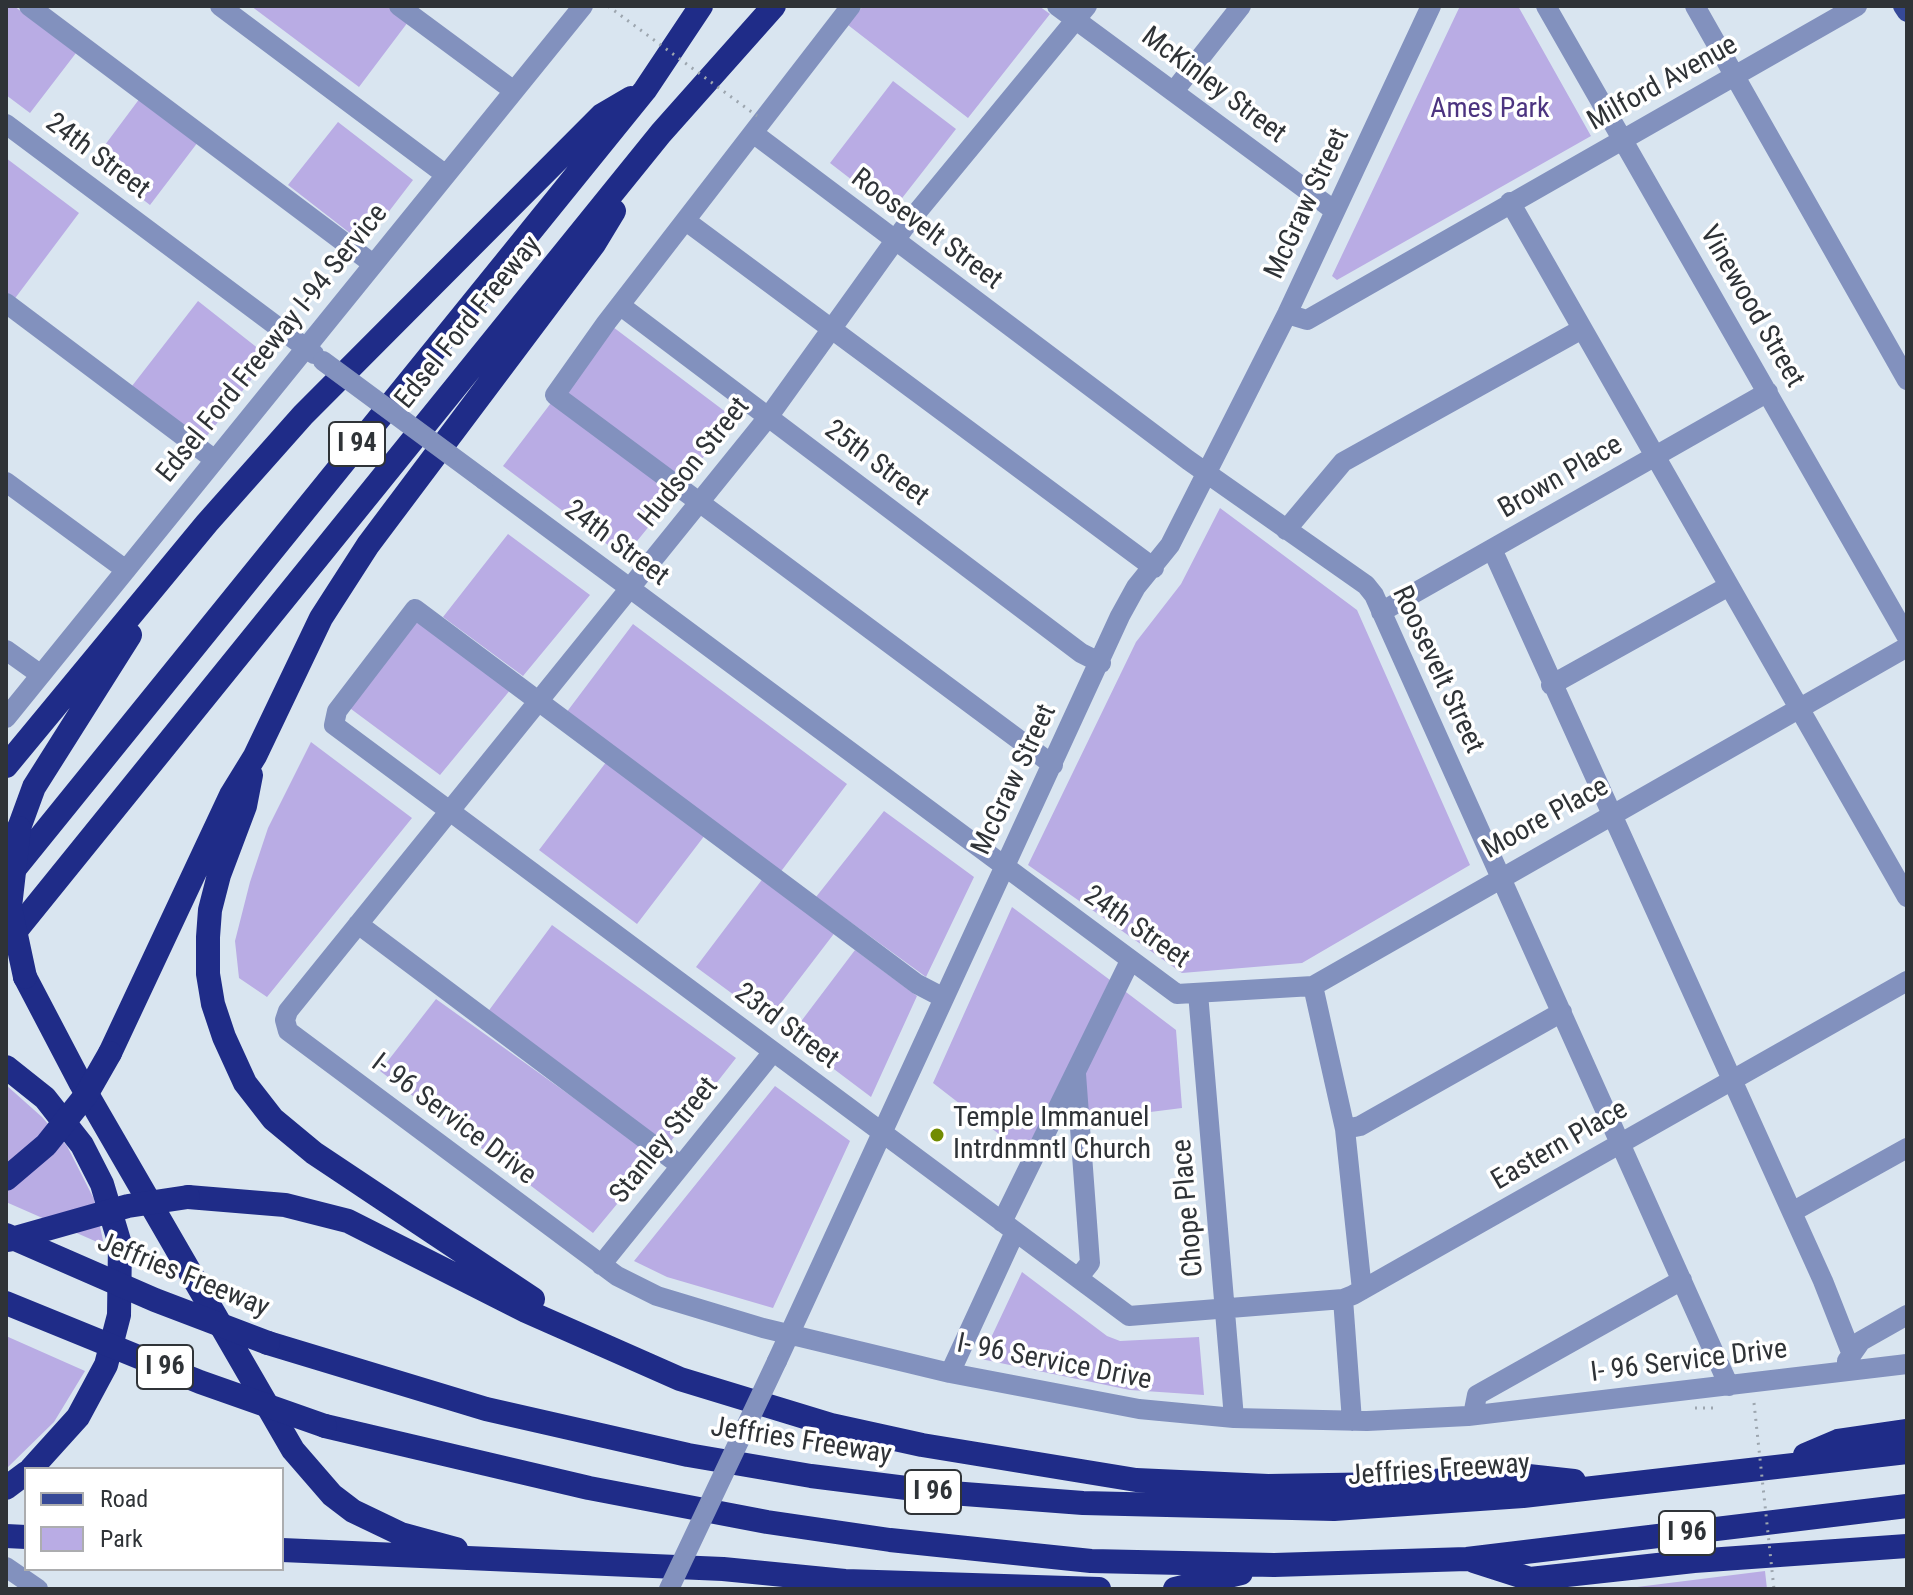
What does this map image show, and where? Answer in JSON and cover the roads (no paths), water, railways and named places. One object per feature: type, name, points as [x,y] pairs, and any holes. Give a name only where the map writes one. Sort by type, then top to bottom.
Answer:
[{"type":"highway","name":"Edsel Ford Freeway","points":[[7,878],[645,90],[701,6]]},
{"type":"highway","name":"Edsel Ford Freeway","points":[[6,943],[661,133],[775,6]]},
{"type":"highway","points":[[6,766],[207,523],[368,348],[602,115],[645,90]]},
{"type":"highway","points":[[6,1179],[46,1145],[86,1095],[110,1053],[231,795],[255,756],[321,618],[340,587],[420,474],[594,244],[661,133]]},
{"type":"highway","points":[[167,575],[34,787],[19,828],[10,907],[25,977],[80,1082],[285,1436],[309,1471],[332,1495],[376,1524],[501,1562]]},
{"type":"highway","points":[[255,756],[245,806],[213,898],[208,937],[208,974],[213,1004],[245,1083],[273,1119],[304,1146],[534,1299],[573,1330]]},
{"type":"highway","points":[[6,1067],[45,1098],[82,1145],[102,1184],[120,1244],[119,1315],[106,1365],[78,1417],[33,1467]]},
{"type":"highway","points":[[6,1241],[128,1206],[188,1197],[285,1205],[348,1221],[526,1311],[656,1369],[742,1400],[831,1425],[1043,1467],[1136,1480],[1268,1486],[1390,1484],[1519,1475],[1615,1485]]},
{"type":"highway","name":"Jeffries Freeway","points":[[6,1235],[155,1300],[268,1343],[486,1409],[591,1435],[811,1476],[938,1492],[1170,1507],[1334,1509],[1523,1496],[1907,1452]]},
{"type":"highway","name":"I 96","points":[[6,1303],[200,1382],[325,1426],[589,1488],[890,1540],[1091,1561],[1274,1565],[1467,1559],[1907,1506]]},
{"type":"highway","points":[[1776,1467],[1838,1441],[1907,1431]]},
{"type":"highway","points":[[6,1488],[24,1474]]},
{"type":"highway","points":[[1467,1559],[1530,1579],[1694,1561],[1907,1546]]},
{"type":"highway","points":[[284,1550],[501,1562],[623,1564],[845,1581],[1099,1589]]},
{"type":"highway","points":[[1175,1589],[1274,1565]]},
{"type":"main road","points":[[1903,6],[1907,12]]},
{"type":"street","points":[[29,6],[373,264]]},
{"type":"street","points":[[220,6],[446,175]]},
{"type":"street","points":[[399,6],[514,91]]},
{"type":"street","points":[[851,6],[755,124],[555,395],[1053,765]]},
{"type":"street","name":"McKinley Street","points":[[1057,6],[1082,13],[1174,91],[1335,211]]},
{"type":"street","points":[[1174,91],[1241,6]]},
{"type":"street","name":"McGraw Street","points":[[669,1589],[790,1335],[1120,616],[1136,587],[1170,545],[1287,314],[1431,6]]},
{"type":"street","name":"Vinewood Street","points":[[1546,6],[1907,637]]},
{"type":"street","points":[[1695,6],[1907,380]]},
{"type":"street","name":"Milford Avenue","points":[[1287,314],[1307,320],[1857,6]]},
{"type":"street","name":"Edsel Ford Freeway I-94 Service","points":[[6,718],[581,7]]},
{"type":"street","name":"Hudson Street","points":[[285,1026],[288,1011],[769,416],[895,241],[1082,13]]},
{"type":"street","name":"24th Street","points":[[6,124],[1130,961],[1177,994],[1198,993]]},
{"type":"street","name":"Roosevelt Street","points":[[755,124],[895,241],[1206,473],[1366,585],[1381,612],[1729,1386]]},
{"type":"street","points":[[1510,202],[1907,897]]},
{"type":"street","points":[[686,221],[1154,568]]},
{"type":"street","points":[[6,303],[215,460]]},
{"type":"street","name":"25th Street","points":[[621,306],[1057,634],[1101,663]]},
{"type":"street","points":[[1286,530],[1343,462],[1582,329]]},
{"type":"street","name":"Brown Place","points":[[1381,612],[1768,392]]},
{"type":"street","points":[[6,482],[126,570]]},
{"type":"street","points":[[1492,549],[1551,685],[1733,1080],[1851,1352]]},
{"type":"street","points":[[1551,685],[1729,586]]},
{"type":"street","name":"23rd Street","points":[[538,702],[415,609],[337,711],[334,725],[1129,1316],[1224,1308]]},
{"type":"street","name":"Moore Place","points":[[1198,993],[1313,986],[1907,647]]},
{"type":"street","points":[[6,650],[41,675]]},
{"type":"street","points":[[538,702],[917,984],[944,998]]},
{"type":"street","points":[[358,924],[681,1166]]},
{"type":"street","points":[[950,1373],[1076,1072],[1130,961]]},
{"type":"street","name":"Eastern Place","points":[[1224,1308],[1352,1294],[1907,981]]},
{"type":"street","points":[[1313,986],[1345,1129],[1352,1294],[1352,1421]]},
{"type":"street","name":"Chope Place","points":[[1198,993],[1234,1418]]},
{"type":"street","points":[[1345,1129],[1360,1126],[1562,1012]]},
{"type":"street","name":"I- 96 Service Drive","points":[[285,1026],[322,1057],[601,1265],[657,1296],[790,1335],[950,1373],[1139,1409],[1234,1418],[1352,1421],[1473,1415],[1907,1364]]},
{"type":"street","name":"Stanley Street","points":[[601,1265],[773,1052]]},
{"type":"street","points":[[1076,1072],[1090,1263],[1078,1278]]},
{"type":"street","points":[[1792,1212],[1907,1148]]},
{"type":"street","points":[[1473,1415],[1477,1395],[1682,1280]]},
{"type":"street","points":[[1842,1372],[1851,1352],[1861,1341],[1907,1315]]},
{"type":"street","points":[[6,1567],[38,1589]]},
{"type":"place","name":"Temple Immanuel Intrdnmntl Church","points":[[937,1135]]},
{"type":"park label","name":"Ames Park","points":[[1490,110]]}]
